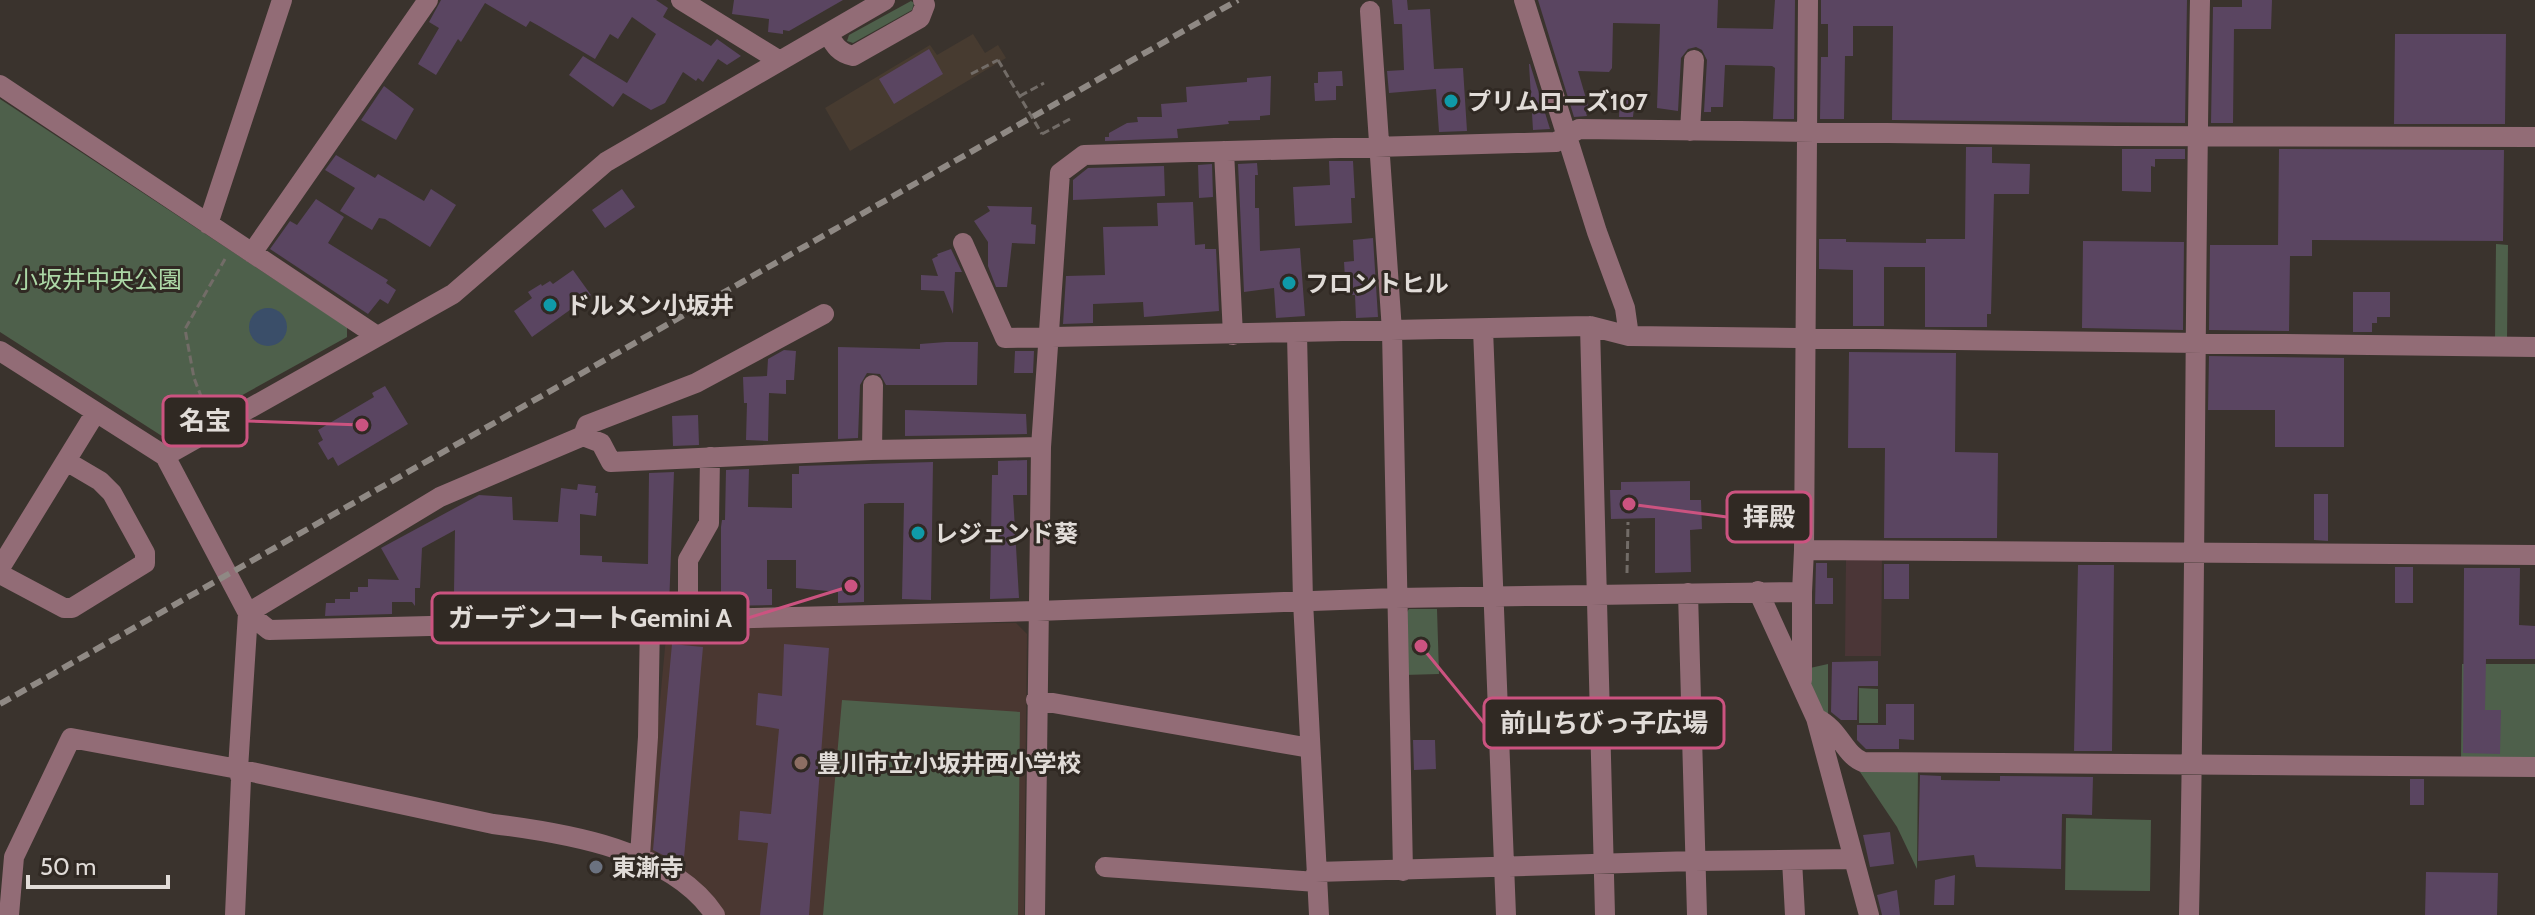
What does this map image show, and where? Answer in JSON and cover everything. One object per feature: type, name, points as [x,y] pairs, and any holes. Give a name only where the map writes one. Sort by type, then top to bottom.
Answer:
[{"type":"street","points":[[208,224],[282,0]]},
{"type":"street","points":[[244,247],[428,0]]},
{"type":"street","points":[[681,0],[780,61]]},
{"type":"street","points":[[165,456],[453,294],[606,162],[885,0]]},
{"type":"street","points":[[828,34],[836,48],[843,54],[853,56],[920,18],[925,5],[923,0]]},
{"type":"street","points":[[1524,0],[1597,232],[1625,308],[1629,336]]},
{"type":"street","points":[[1802,688],[1808,0]]},
{"type":"street","points":[[2189,915],[2200,0]]},
{"type":"street","points":[[1370,11],[1392,331],[1403,871]]},
{"type":"street","points":[[1690,131],[1694,60]]},
{"type":"street","points":[[0,85],[377,336]]},
{"type":"street","points":[[1035,915],[1037,611],[1041,447],[1048,338],[1060,173],[1084,155],[1556,142],[1579,129],[2535,137]]},
{"type":"street","points":[[1224,151],[1233,335]]},
{"type":"street","points":[[963,243],[1005,338],[1590,326],[1629,336],[1806,340],[2535,347]]},
{"type":"street","points":[[583,436],[587,425],[696,383],[824,314]]},
{"type":"street","points":[[1590,326],[1605,915]]},
{"type":"street","points":[[1483,329],[1506,915]]},
{"type":"street","points":[[1297,334],[1303,601],[1319,915]]},
{"type":"street","points":[[0,351],[165,456],[248,613],[269,630],[1037,611],[1396,598],[1802,592]]},
{"type":"street","points":[[872,450],[873,385]]},
{"type":"street","points":[[0,568],[96,412]]},
{"type":"street","points":[[248,613],[440,497],[583,436],[601,443],[611,462],[872,450],[1041,447]]},
{"type":"street","points":[[688,620],[688,560],[709,523],[710,457]]},
{"type":"street","points":[[0,574],[64,608],[72,608],[145,563],[145,553],[112,493],[100,481],[66,461]]},
{"type":"street","points":[[1804,550],[2535,555]]},
{"type":"street","points":[[1758,591],[1816,718],[1869,915]]},
{"type":"street","points":[[1688,593],[1697,915]]},
{"type":"street","points":[[235,915],[241,779],[238,769],[248,613]]},
{"type":"street","points":[[640,856],[648,737],[650,621]]},
{"type":"street","points":[[1036,700],[1310,748]]},
{"type":"street","points":[[1816,718],[1831,725],[1853,757],[1863,762],[2535,767]]},
{"type":"street","points":[[9,915],[14,857],[71,738],[238,769],[493,824],[534,829],[640,856],[689,883],[715,915]]},
{"type":"street","points":[[1105,867],[1317,877],[1505,866],[1854,859]]},
{"type":"street","points":[[1792,860],[1795,915]]},
{"type":"path","points":[[971,74],[998,60],[1042,134],[1070,119]]},
{"type":"path","points":[[1020,96],[1044,83]]},
{"type":"path","points":[[217,427],[207,412],[194,378],[185,329],[244,247]]},
{"type":"path","points":[[1627,573],[1628,522]]},
{"type":"shaded area","points":[[973,34],[985,53],[998,45],[1006,58],[850,151],[825,108],[930,45],[937,55]]},
{"type":"shaded area","points":[[1846,557],[1882,557],[1881,656],[1845,656]]},
{"type":"shaded area","points":[[1016,623],[1027,634],[1024,915],[719,915],[645,861],[667,626]]},
{"type":"green space","points":[[911,1],[914,3],[912,10],[853,43],[847,41],[849,35]]},
{"type":"green space","name":"小坂井中央公園","points":[[0,99],[347,327],[347,337],[165,438],[0,332]]},
{"type":"green space","points":[[2496,244],[2508,245],[2507,340],[2495,340]]},
{"type":"green space","points":[[1409,609],[1437,609],[1439,674],[1404,675],[1403,618]]},
{"type":"green space","points":[[1828,664],[1828,715],[1818,712],[1809,694],[1810,668]]},
{"type":"green space","points":[[2462,664],[2535,664],[2535,759],[2461,759]]},
{"type":"green space","points":[[1859,688],[1878,689],[1878,723],[1859,723]]},
{"type":"green space","points":[[842,700],[1020,712],[1018,915],[823,915]]},
{"type":"green space","points":[[1854,763],[1918,767],[1917,869],[1897,827]]},
{"type":"green space","points":[[2066,818],[2151,820],[2150,891],[2065,890]]},
{"type":"water","points":[[268,308],[281,314],[287,327],[281,340],[268,346],[255,340],[249,327],[255,314]]},
{"type":"building","points":[[441,0],[656,0],[668,8],[663,17],[711,46],[717,39],[741,56],[727,65],[718,59],[703,82],[683,72],[665,103],[651,110],[623,93],[613,107],[569,75],[583,56],[627,83],[656,34],[632,17],[618,39],[610,34],[595,59],[530,21],[526,27],[485,3],[436,75],[418,64],[439,28],[429,22]]},
{"type":"building","points":[[734,0],[843,0],[789,31],[783,30],[783,34],[768,32],[769,19],[732,14]]},
{"type":"building","points":[[1392,0],[1407,0],[1408,10],[1430,9],[1434,69],[1463,68],[1467,131],[1439,132],[1436,89],[1389,93],[1387,71],[1404,70],[1402,24],[1394,24]]},
{"type":"building","points":[[1538,0],[1718,0],[1717,28],[1773,29],[1775,0],[1795,0],[1794,119],[1773,119],[1775,68],[1772,66],[1725,65],[1723,107],[1711,107],[1711,112],[1704,112],[1707,60],[1702,50],[1696,47],[1688,49],[1681,58],[1678,111],[1657,108],[1660,24],[1613,23],[1612,68],[1609,72],[1578,71],[1590,112],[1586,113],[1587,116],[1574,117]]},
{"type":"building","points":[[1821,0],[2187,0],[2185,123],[1892,120],[1893,26],[1853,26],[1853,56],[1845,56],[1844,119],[1820,119],[1821,57],[1828,57],[1828,24],[1821,24]]},
{"type":"building","points":[[2242,0],[2272,0],[2271,29],[2234,29],[2233,123],[2211,123],[2213,7],[2242,7]]},
{"type":"building","points":[[2395,34],[2506,34],[2505,124],[2394,124]]},
{"type":"building","points":[[929,49],[943,74],[894,104],[879,79]]},
{"type":"building","points":[[1530,64],[1550,129],[1533,130]]},
{"type":"building","points":[[1342,71],[1343,86],[1336,86],[1336,100],[1315,101],[1314,83],[1318,83],[1318,72]]},
{"type":"building","points":[[1271,76],[1270,115],[1260,116],[1260,120],[1228,121],[1229,124],[1177,129],[1178,138],[1105,141],[1109,133],[1127,123],[1138,122],[1137,117],[1162,117],[1161,104],[1187,102],[1186,87],[1247,82],[1247,78]]},
{"type":"building","points":[[384,86],[414,109],[396,140],[361,120]]},
{"type":"building","points":[[1620,96],[1635,97],[1633,117],[1619,117]]},
{"type":"building","points":[[1966,147],[1992,147],[1992,163],[2030,164],[2029,194],[1994,194],[1991,314],[1987,314],[1987,327],[1925,327],[1925,267],[1884,267],[1884,326],[1853,326],[1853,270],[1819,269],[1819,239],[1926,243],[1926,239],[1965,239]]},
{"type":"building","points":[[2122,149],[2185,149],[2185,159],[2155,159],[2155,167],[2151,166],[2151,192],[2122,191]]},
{"type":"building","points":[[2279,149],[2504,150],[2503,241],[2312,240],[2312,256],[2290,256],[2289,331],[2209,330],[2210,245],[2278,245]]},
{"type":"building","points":[[336,155],[375,178],[378,174],[424,201],[431,189],[456,205],[430,247],[385,219],[379,218],[372,230],[340,211],[355,188],[325,170]]},
{"type":"building","points":[[1329,161],[1353,161],[1355,198],[1351,198],[1352,223],[1295,226],[1293,187],[1330,185]]},
{"type":"building","points":[[1257,163],[1255,208],[1259,208],[1260,251],[1300,248],[1305,316],[1276,318],[1274,288],[1244,292],[1238,164]]},
{"type":"building","points":[[1212,164],[1213,197],[1199,198],[1198,165]]},
{"type":"building","points":[[1164,166],[1165,196],[1073,200],[1073,180],[1088,168]]},
{"type":"building","points":[[622,189],[635,207],[605,228],[592,210]]},
{"type":"building","points":[[316,199],[344,217],[328,243],[388,280],[386,283],[396,290],[388,304],[380,299],[368,314],[270,249],[290,221],[297,225]]},
{"type":"building","points":[[1193,202],[1195,245],[1205,244],[1205,249],[1216,249],[1219,311],[1144,317],[1143,302],[1093,304],[1093,323],[1063,324],[1066,276],[1105,275],[1103,227],[1158,226],[1157,203]]},
{"type":"building","points":[[987,206],[1032,207],[1031,224],[1036,225],[1035,244],[1012,243],[1007,287],[996,287],[988,266],[988,242],[974,221],[990,211]]},
{"type":"building","points":[[1373,238],[1378,317],[1356,318],[1355,295],[1346,295],[1344,262],[1354,261],[1353,240]]},
{"type":"building","points":[[2083,241],[2184,242],[2183,330],[2082,328]]},
{"type":"building","points":[[951,249],[962,272],[955,272],[953,314],[944,291],[921,290],[921,275],[938,276],[932,259]]},
{"type":"building","name":"ドルメン小坂井","points":[[573,270],[591,295],[532,337],[514,311],[532,298],[528,292],[550,281],[553,284]]},
{"type":"building","points":[[2353,292],[2390,292],[2390,317],[2377,317],[2377,323],[2372,323],[2372,332],[2353,332]]},
{"type":"building","points":[[978,342],[977,385],[886,385],[880,374],[867,373],[860,385],[858,438],[838,439],[838,347],[920,349],[920,344]]},
{"type":"building","points":[[784,350],[796,351],[794,380],[786,380],[786,394],[769,393],[768,441],[746,440],[747,403],[744,403],[743,377],[767,376],[768,359]]},
{"type":"building","points":[[1015,351],[1034,351],[1033,373],[1014,373]]},
{"type":"building","points":[[1849,352],[1956,353],[1955,452],[1998,453],[1997,538],[1884,538],[1885,448],[1848,448]]},
{"type":"building","points":[[2209,356],[2344,358],[2344,447],[2275,447],[2275,410],[2208,410]]},
{"type":"building","points":[[385,386],[408,424],[338,466],[333,457],[328,460],[318,443],[323,440],[318,430],[374,397],[372,393]]},
{"type":"building","points":[[905,410],[1026,414],[1027,434],[905,436]]},
{"type":"building","points":[[698,415],[699,445],[673,446],[672,416]]},
{"type":"building","points":[[1027,460],[1027,495],[1013,495],[1019,598],[990,599],[992,475],[998,475],[998,461]]},
{"type":"building","points":[[933,462],[931,600],[902,599],[904,503],[869,503],[864,504],[864,602],[838,603],[838,592],[796,588],[796,560],[767,560],[767,589],[772,589],[772,605],[721,606],[721,527],[722,520],[725,520],[726,470],[749,469],[748,507],[792,508],[792,474],[799,474],[799,466]]},
{"type":"building","points":[[674,472],[669,607],[648,608],[648,600],[603,598],[600,609],[553,610],[554,596],[454,592],[455,530],[422,548],[420,588],[415,588],[415,606],[412,602],[392,602],[392,614],[325,616],[326,603],[335,603],[335,599],[350,599],[350,592],[358,592],[358,587],[368,587],[368,579],[399,580],[381,548],[479,495],[512,497],[513,520],[558,522],[561,488],[577,490],[578,484],[596,486],[596,516],[580,514],[580,555],[602,556],[602,562],[648,564],[649,473]]},
{"type":"building","points":[[1690,481],[1690,500],[1701,500],[1702,529],[1690,530],[1691,572],[1655,573],[1655,518],[1611,519],[1610,490],[1621,490],[1621,482]]},
{"type":"building","points":[[2314,494],[2328,494],[2328,541],[2314,540]]},
{"type":"building","points":[[1816,563],[1827,563],[1827,578],[1833,578],[1833,604],[1815,604]]},
{"type":"building","points":[[1884,564],[1909,564],[1909,599],[1884,599]]},
{"type":"building","points":[[2078,565],[2114,565],[2112,751],[2074,751]]},
{"type":"building","points":[[2395,567],[2413,567],[2413,603],[2395,603]]},
{"type":"building","points":[[2464,568],[2520,568],[2519,625],[2535,626],[2535,659],[2486,659],[2485,710],[2501,710],[2500,754],[2463,753]]},
{"type":"building","points":[[672,644],[703,647],[684,858],[667,857],[653,850]]},
{"type":"building","points":[[784,644],[829,648],[809,915],[760,915],[768,843],[738,840],[740,811],[771,814],[779,729],[756,725],[758,693],[782,696]]},
{"type":"building","points":[[1878,661],[1878,686],[1858,686],[1857,720],[1841,720],[1831,712],[1832,662]]},
{"type":"building","points":[[1886,704],[1914,704],[1914,740],[1899,739],[1899,749],[1866,749],[1857,740],[1857,725],[1886,725]]},
{"type":"building","points":[[1413,740],[1435,740],[1436,769],[1414,770]]},
{"type":"building","points":[[1920,775],[1941,776],[1941,780],[2000,781],[2000,776],[2093,777],[2092,815],[2062,814],[2061,869],[1976,867],[1974,855],[1918,861]]},
{"type":"building","points":[[2410,779],[2424,779],[2424,805],[2410,805]]},
{"type":"building","points":[[1890,832],[1894,864],[1870,867],[1863,835]]},
{"type":"building","points":[[2426,872],[2498,873],[2497,915],[2425,915]]},
{"type":"building","points":[[1955,875],[1954,905],[1934,905],[1935,880]]},
{"type":"building","points":[[1897,890],[1900,915],[1882,915],[1877,895]]},
{"type":"railway","points":[[0,704],[1238,0]]},
{"type":"place","name":"プリムローズ107","points":[[1451,101]]},
{"type":"place","name":"フロントヒル","points":[[1289,283]]},
{"type":"place","name":"ドルメン小坂井","points":[[550,305]]},
{"type":"place","name":"名宝","points":[[362,425]]},
{"type":"place","name":"拝殿","points":[[1629,504]]},
{"type":"place","name":"レジェンド葵","points":[[918,533]]},
{"type":"place","name":"ガーデンコートGemini A","points":[[851,586]]},
{"type":"place","name":"前山ちびっ子広場","points":[[1421,646]]},
{"type":"place","name":"豊川市立小坂井西小学校","points":[[801,763]]},
{"type":"place","name":"東漸寺","points":[[596,867]]}]
